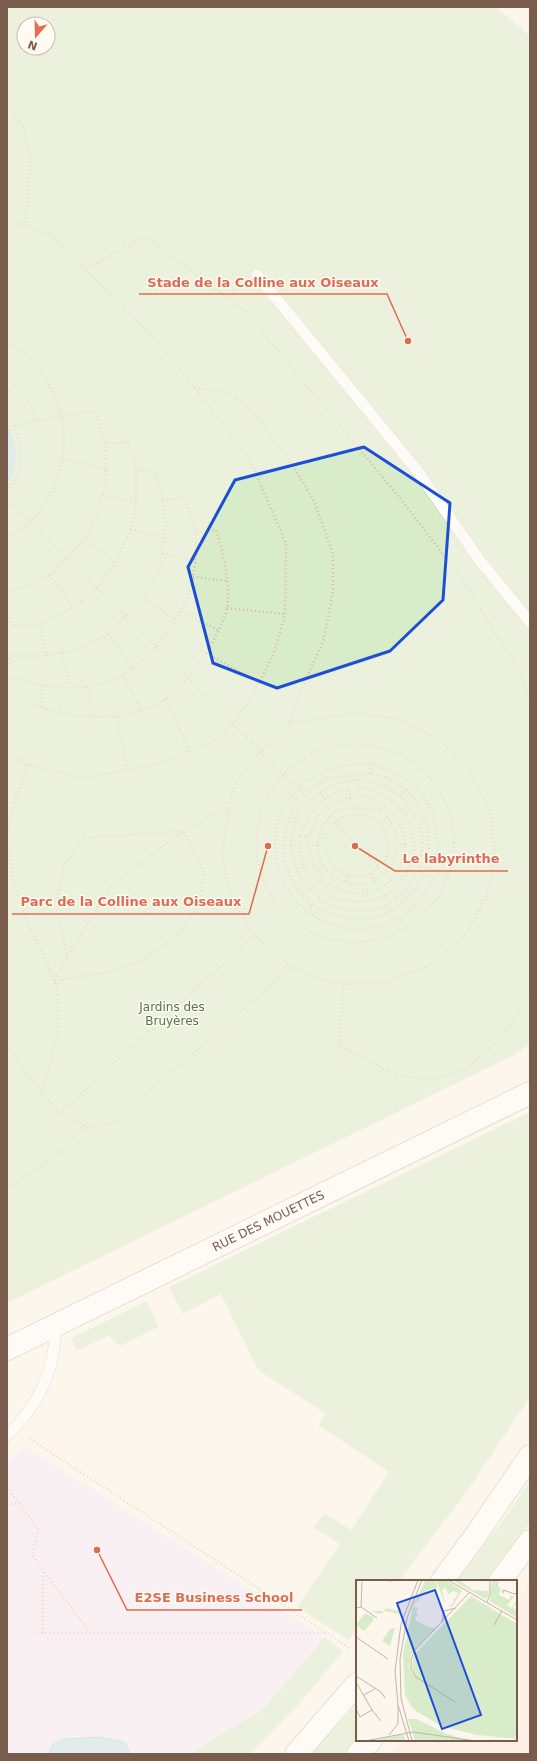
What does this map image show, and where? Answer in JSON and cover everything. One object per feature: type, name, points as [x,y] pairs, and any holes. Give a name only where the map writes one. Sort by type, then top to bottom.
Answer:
[{"type":"street","name":"RUE DES MOUETTES","points":[[7,1349],[530,1093]]},
{"type":"street","points":[[443,1580],[476,1535],[530,1456]]},
{"type":"street","points":[[501,1580],[530,1541]]},
{"type":"street","points":[[296,1754],[356,1685]]},
{"type":"street","points":[[358,1754],[370,1741]]},
{"type":"lane","points":[[258,275],[416,469],[481,562],[530,622]]},
{"type":"lane","points":[[10,1432],[27,1414],[46,1380],[52,1361],[55,1325]]},
{"type":"path","points":[[7,104],[23,127],[31,158],[25,226]]},
{"type":"path","points":[[7,219],[53,236],[164,349],[249,458],[286,542],[285,614],[274,654],[248,705],[220,738],[159,764],[82,778],[28,765],[7,753]]},
{"type":"path","points":[[86,269],[145,236],[244,310],[399,497],[459,575],[518,669],[530,701]]},
{"type":"path","points":[[7,342],[18,348],[45,376],[56,396],[62,416],[64,435],[64,450],[54,488],[45,504],[31,522],[7,539]]},
{"type":"path","points":[[7,376],[27,399],[38,420]]},
{"type":"path","points":[[195,388],[228,392],[255,413],[293,466],[314,501],[333,554],[333,591],[324,639],[294,707],[290,723],[252,761],[236,782],[229,807],[222,853],[231,898],[255,934],[291,967],[317,978],[344,984],[388,982],[430,965],[464,936],[486,898],[494,862],[495,855],[490,811],[470,771],[440,740],[400,719],[356,713],[290,723]]},
{"type":"path","points":[[7,593],[50,575],[68,559],[85,539],[97,515],[106,482],[105,444],[96,411],[38,420],[14,426]]},
{"type":"path","points":[[7,416],[14,426],[21,444],[21,464],[15,482],[7,493]]},
{"type":"path","points":[[7,626],[40,624],[73,608],[97,588],[115,563],[131,529],[136,502],[136,468],[126,442],[105,444]]},
{"type":"path","points":[[62,459],[106,469]]},
{"type":"path","points":[[7,671],[8,656],[46,656],[78,649],[108,634],[144,598],[159,570],[163,553],[166,527],[162,500],[155,472],[136,468]]},
{"type":"path","points":[[103,495],[136,502]]},
{"type":"path","points":[[7,676],[43,686],[87,686],[123,674],[133,668],[156,646],[181,612],[193,577],[195,560],[195,533],[185,498],[162,500]]},
{"type":"path","points":[[7,502],[31,522],[233,722],[284,773],[296,787],[303,794],[327,778],[370,773],[387,778],[406,789],[416,801],[426,821],[429,832],[428,860],[437,862],[438,849],[436,826],[431,810],[421,793],[407,779],[387,769],[370,764],[338,766],[322,771],[296,787]]},
{"type":"path","points":[[131,529],[165,538]]},
{"type":"path","points":[[28,702],[42,707],[92,717],[117,717],[141,711],[166,699],[207,653],[227,608],[226,566],[216,530],[195,533]]},
{"type":"path","points":[[85,539],[115,563]]},
{"type":"path","points":[[163,553],[195,560]]},
{"type":"path","points":[[50,575],[73,608]]},
{"type":"path","points":[[193,577],[226,581]]},
{"type":"path","points":[[144,598],[176,620]]},
{"type":"path","points":[[227,608],[285,614]]},
{"type":"path","points":[[7,610],[12,625]]},
{"type":"path","points":[[181,612],[218,630]]},
{"type":"path","points":[[40,624],[46,656]]},
{"type":"path","points":[[108,634],[133,668]]},
{"type":"path","points":[[61,652],[70,686]]},
{"type":"path","points":[[207,653],[260,684]]},
{"type":"path","points":[[123,674],[141,711]]},
{"type":"path","points":[[42,707],[43,686]]},
{"type":"path","points":[[87,686],[92,717]]},
{"type":"path","points":[[166,699],[189,751]]},
{"type":"path","points":[[117,717],[128,769]]},
{"type":"path","points":[[368,744],[398,753],[423,770],[442,794],[453,823],[455,853],[450,875],[430,910],[406,930],[376,941],[345,942],[314,934],[287,916],[282,910],[268,891],[257,861],[256,830],[266,799],[284,773],[308,755],[338,745],[368,744]]},
{"type":"path","points":[[370,764],[370,773]]},
{"type":"path","points":[[7,836],[16,797],[28,765]]},
{"type":"path","points":[[318,845],[309,845],[310,855],[322,879],[311,892],[295,869],[291,845],[293,826],[299,812],[294,807],[286,827],[284,842],[284,861],[290,878],[300,893],[312,905],[343,918],[366,919],[387,913],[404,902],[416,889],[423,874],[432,877],[422,896],[408,912],[392,921],[370,929],[346,928],[327,923],[309,913],[295,901],[283,884],[276,863],[274,842],[277,823],[283,806],[292,794],[304,806],[332,784],[346,780],[358,780],[358,788],[373,791],[390,799],[402,810],[410,824],[414,839],[414,854],[400,883],[388,894],[372,900],[357,902],[342,901],[330,896]]},
{"type":"path","points":[[365,781],[384,786],[400,796],[416,818]]},
{"type":"path","points":[[350,798],[349,789],[336,792],[324,799],[312,810],[305,822],[301,836],[310,836],[314,822],[323,810],[335,802],[363,796],[376,800]]},
{"type":"path","points":[[400,796],[406,789]]},
{"type":"path","points":[[320,792],[324,799]]},
{"type":"path","points":[[377,890],[393,879],[402,864],[406,845],[403,828],[395,814],[384,804],[379,812],[361,806],[346,808],[333,813],[319,834],[319,858],[326,872],[346,883],[356,885],[366,884],[368,892],[358,894],[345,892],[328,884],[318,899],[329,906],[347,910],[368,911],[388,904],[401,894],[413,878],[419,866],[450,875]]},
{"type":"path","points":[[55,981],[67,957],[110,887],[183,831],[229,807]]},
{"type":"path","points":[[325,838],[328,829],[334,822],[346,816],[358,814],[371,816],[381,823],[388,836],[389,849],[385,861]]},
{"type":"path","points":[[381,823],[387,817],[396,833],[398,844],[406,845]]},
{"type":"path","points":[[414,854],[421,856],[423,843],[419,825],[426,821]]},
{"type":"path","points":[[325,846],[327,858],[335,868],[348,876],[359,877],[372,874],[380,867],[334,822]]},
{"type":"path","points":[[67,957],[56,903],[64,866],[84,838],[183,831]]},
{"type":"path","points":[[55,981],[103,973],[138,963],[175,938],[200,903],[204,870],[183,831]]},
{"type":"path","points":[[7,844],[14,881],[27,921],[55,981],[58,1001],[58,1034],[42,1093]]},
{"type":"path","points":[[291,845],[300,845],[304,868],[311,879]]},
{"type":"path","points":[[372,874],[374,881],[385,874],[392,865],[396,853]]},
{"type":"path","points":[[346,883],[348,876]]},
{"type":"path","points":[[309,913],[312,905]]},
{"type":"path","points":[[60,1113],[255,934]]},
{"type":"path","points":[[7,1046],[42,1093],[60,1113],[88,1128],[115,1122],[291,967]]},
{"type":"path","points":[[344,984],[338,1045],[397,1076],[432,1079],[467,1068],[498,1041],[530,998]]},
{"type":"path","points":[[7,1189],[61,1151],[84,1125]]},
{"type":"path","points":[[10,1432],[351,1649]]},
{"type":"path","points":[[7,1487],[38,1529],[32,1555],[90,1633]]},
{"type":"path","points":[[7,1504],[20,1504]]},
{"type":"path","points":[[43,1633],[44,1571]]},
{"type":"path","points":[[37,1633],[327,1633]]},
{"type":"highlighted area","points":[[364,447],[450,503],[443,600],[390,651],[277,688],[213,663],[188,567],[235,480]]},
{"type":"shaded area","points":[[26,1447],[325,1637],[264,1708],[193,1753],[7,1754],[7,1462]]},
{"type":"shaded area","points":[[530,1584],[530,1754],[388,1754],[400,1741],[517,1741],[517,1601]]},
{"type":"green space","name":"Jardins des Bruyères","points":[[7,7],[496,7],[530,36],[530,1044],[514,1055],[7,1303]]},
{"type":"green space","points":[[530,1112],[530,1397],[468,1490],[400,1580],[356,1580],[356,1631],[348,1640],[297,1607],[340,1544],[314,1528],[324,1513],[351,1530],[389,1472],[318,1425],[326,1414],[258,1370],[221,1294],[183,1314],[169,1287]]},
{"type":"green space","points":[[147,1301],[158,1327],[120,1346],[108,1336],[77,1351],[71,1338]]},
{"type":"green space","points":[[530,1480],[530,1522],[528,1525],[488,1580],[458,1580],[509,1512]]},
{"type":"green space","points":[[325,1637],[343,1651],[297,1706],[250,1754],[190,1754],[264,1708]]},
{"type":"green space","points":[[356,1705],[356,1740],[343,1754],[311,1754]]},
{"type":"water","points":[[7,427],[14,447],[14,461],[11,475],[7,481]]},
{"type":"water","points":[[99,1737],[124,1742],[131,1754],[49,1754],[52,1745],[64,1739]]},
{"type":"place","name":"Stade de la Colline aux Oiseaux","points":[[408,341]]},
{"type":"place","name":"Parc de la Colline aux Oiseaux","points":[[268,846]]},
{"type":"place","name":"Le labyrinthe","points":[[355,846]]},
{"type":"place","name":"E2SE Business School","points":[[97,1550]]}]
